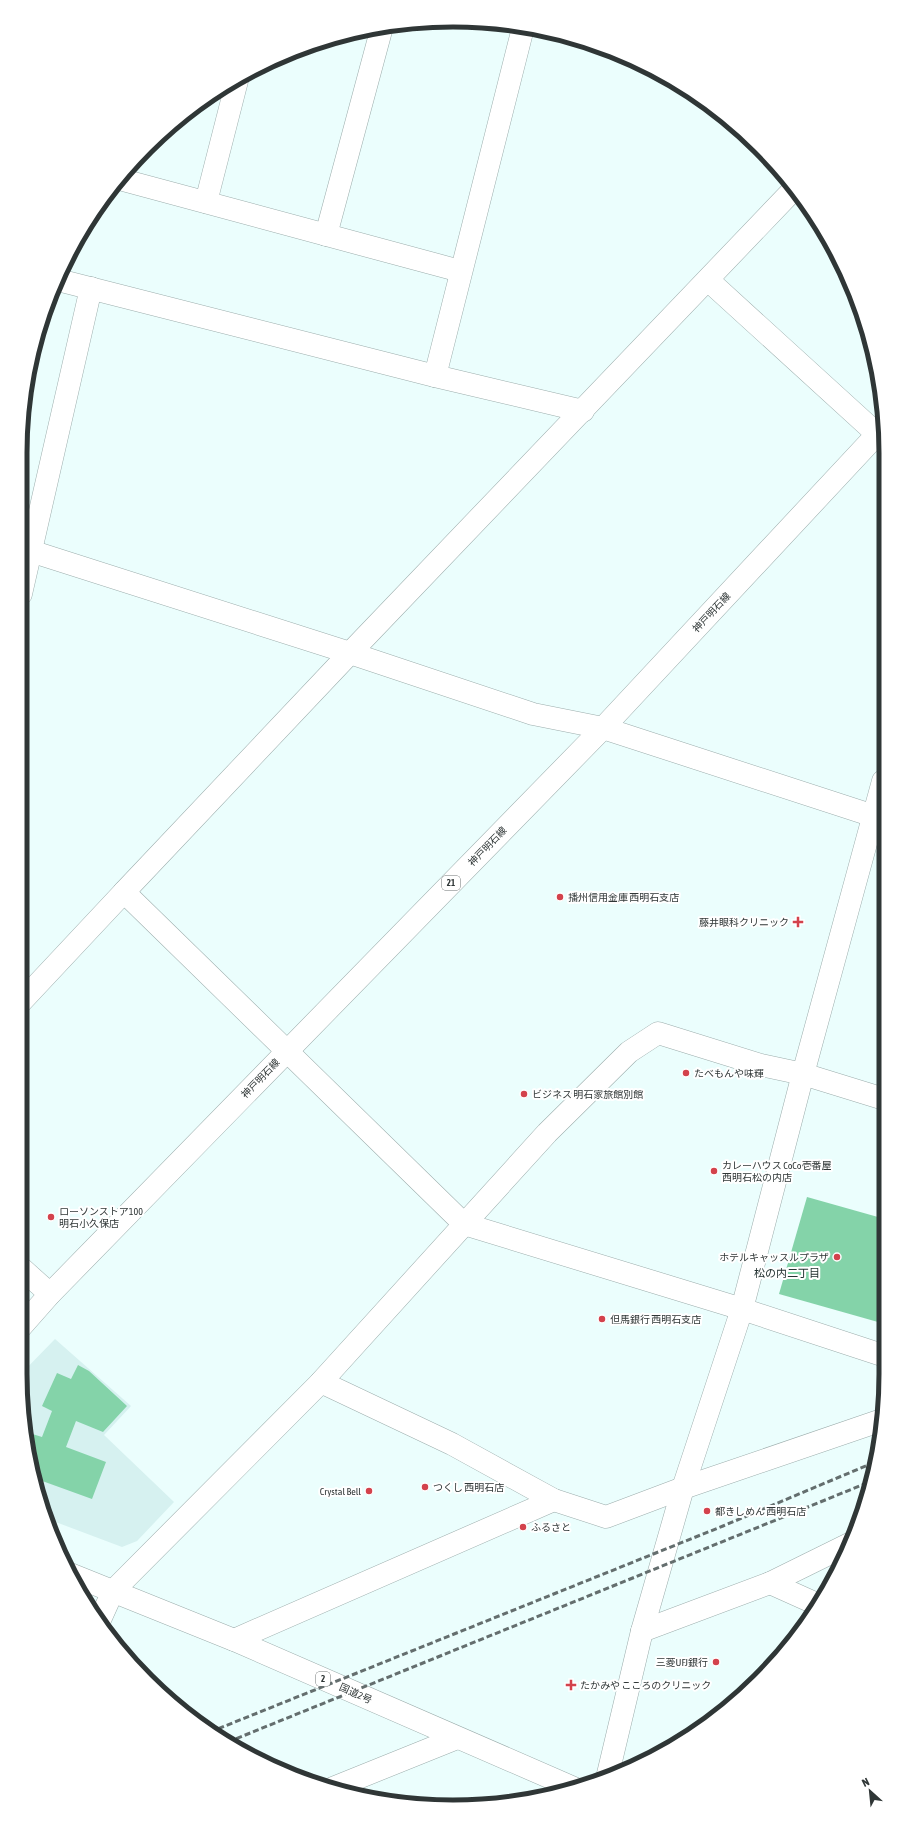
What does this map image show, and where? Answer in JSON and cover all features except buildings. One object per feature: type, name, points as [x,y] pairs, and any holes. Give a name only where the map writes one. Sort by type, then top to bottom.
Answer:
[{"type":"main road","points":[[326,235],[380,33]]},
{"type":"main road","points":[[435,376],[460,271],[522,33]]},
{"type":"main road","points":[[206,202],[235,87]]},
{"type":"main road","points":[[126,181],[460,271]]},
{"type":"main road","points":[[27,996],[350,653],[791,194]]},
{"type":"main road","points":[[708,280],[878,432]]},
{"type":"main road","points":[[63,281],[435,376],[583,411]]},
{"type":"main road","points":[[27,546],[91,288]]},
{"type":"main road","name":"神戸明石線","points":[[27,1320],[50,1294],[286,1051],[603,728],[878,437]]},
{"type":"main road","points":[[27,550],[350,653],[533,714],[603,728],[879,818],[803,1074],[742,1309],[683,1488],[642,1631],[608,1771]]},
{"type":"main road","points":[[124,892],[464,1224],[742,1309],[879,1354]]},
{"type":"main road","points":[[102,1615],[113,1591],[321,1382],[547,1133],[629,1052],[658,1033],[761,1065],[803,1074],[879,1097]]},
{"type":"main road","points":[[27,1273],[50,1294]]},
{"type":"main road","points":[[321,1382],[452,1444],[554,1500],[606,1517],[683,1488],[876,1422]]},
{"type":"main road","points":[[234,1640],[554,1500]]},
{"type":"main road","points":[[642,1631],[770,1583],[842,1547]]},
{"type":"main road","name":"国道2号","points":[[79,1578],[234,1640],[565,1784]]},
{"type":"main road","points":[[770,1583],[813,1602]]},
{"type":"main road","points":[[342,1785],[457,1738]]},
{"type":"shaded area","points":[[55,1339],[131,1406],[104,1435],[174,1502],[137,1541],[122,1547],[54,1521],[35,1457],[28,1402],[27,1368]]},
{"type":"railway","points":[[218,1729],[723,1526],[869,1465]]},
{"type":"railway","points":[[234,1739],[864,1484]]},
{"type":"place","name":"播州信用金庫 西明石支店","points":[[560,897]]},
{"type":"place","name":"藤井眼科クリニック","points":[[798,922]]},
{"type":"place","name":"たべもんや味輝","points":[[686,1073]]},
{"type":"place","name":"ビジネス 明石家旅館別館","points":[[524,1094]]},
{"type":"place","name":"カレーハウス CoCo壱番屋 西明石松の内店","points":[[714,1171]]},
{"type":"place","name":"ローソンストア100 明石小久保店","points":[[51,1217]]},
{"type":"place","name":"ホテルキャッスルプラザ","points":[[837,1257]]},
{"type":"place","name":"但馬銀行 西明石支店","points":[[602,1319]]},
{"type":"place","name":"つくし 西明石店","points":[[425,1487]]},
{"type":"place","name":"Crystal Bell","points":[[369,1491]]},
{"type":"place","name":"都きしめん 西明石店","points":[[707,1511]]},
{"type":"place","name":"ふるさと","points":[[523,1527]]},
{"type":"place","name":"三菱UFJ銀行","points":[[716,1662]]},
{"type":"place","name":"たかみや こころのクリニック","points":[[571,1685]]},
{"type":"district","name":"松の内二丁目","points":[[787,1273]]}]
